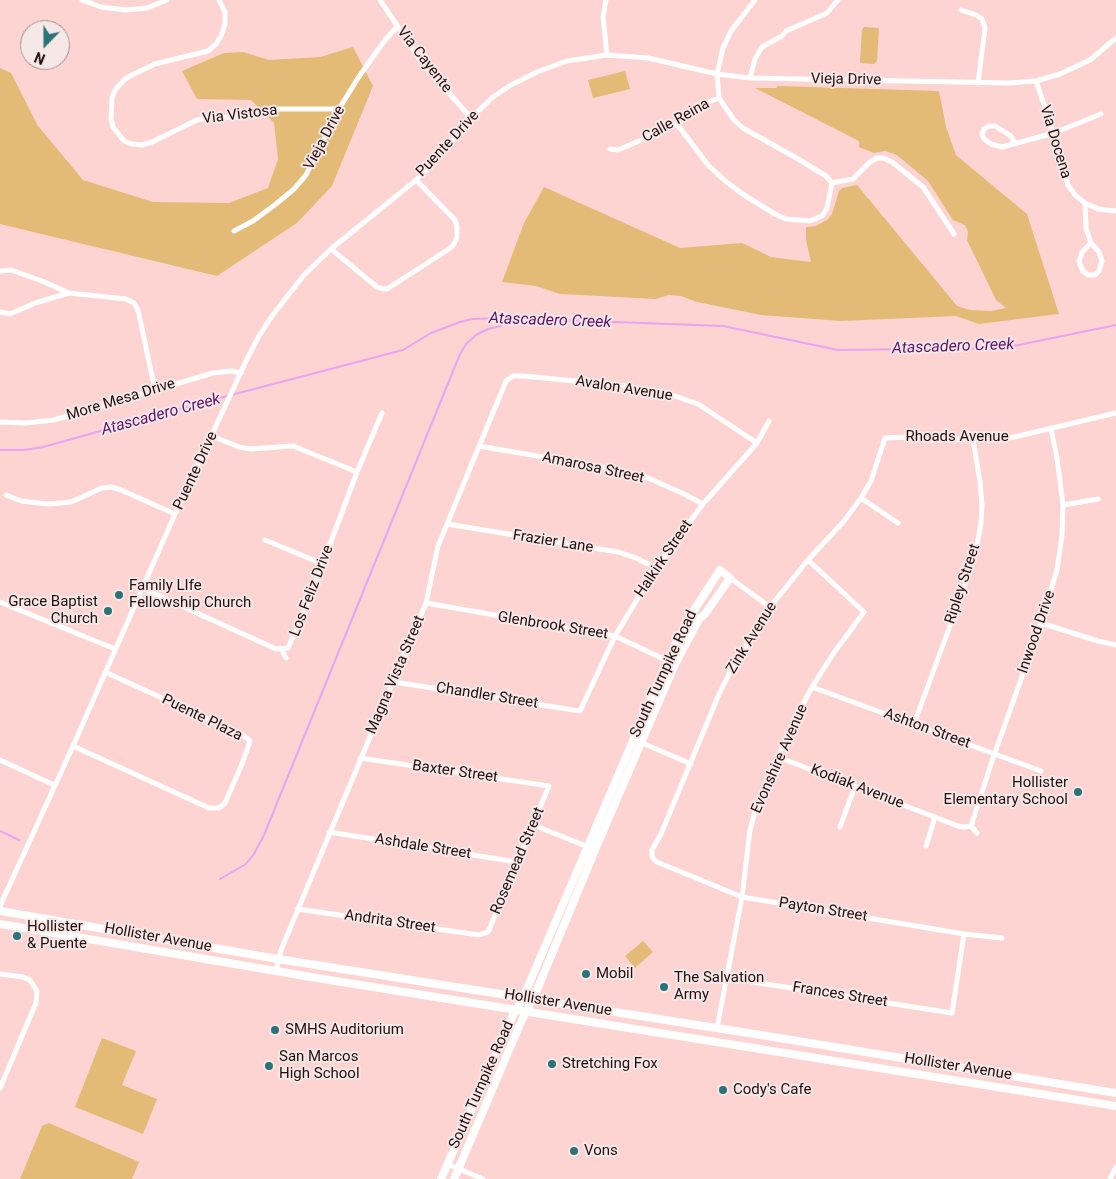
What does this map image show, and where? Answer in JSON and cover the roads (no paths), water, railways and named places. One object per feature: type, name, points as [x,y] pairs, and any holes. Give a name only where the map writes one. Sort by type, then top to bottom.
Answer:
[{"type":"main road","name":"South Turnpike Road","points":[[441,1179],[516,1010],[523,998],[591,848],[641,743],[671,662],[689,618],[720,570],[730,578],[699,619],[671,662],[633,739],[591,848],[533,1000],[526,1012],[454,1179]]},
{"type":"main road","name":"Hollister Avenue","points":[[0,911],[278,959],[1116,1093]]},
{"type":"main road","name":"Hollister Avenue","points":[[0,924],[276,972],[1116,1106]]},
{"type":"street","points":[[82,0],[101,7],[126,10],[147,8],[167,0]]},
{"type":"street","name":"Via Vistosa","points":[[219,0],[225,12],[225,24],[216,44],[208,51],[155,64],[125,79],[115,90],[112,98],[111,119],[113,127],[124,141],[142,145],[197,120],[206,118],[242,117],[280,109],[339,109]]},
{"type":"street","name":"Via Cayente","points":[[380,0],[420,60],[470,118]]},
{"type":"street","points":[[606,0],[603,17],[607,55]]},
{"type":"street","name":"Calle Reina","points":[[610,150],[618,150],[677,124],[709,102],[719,98],[717,74],[723,48],[731,32],[755,0]]},
{"type":"street","points":[[750,78],[755,59],[762,46],[782,36],[786,31],[827,13],[838,0]]},
{"type":"street","points":[[961,10],[982,19],[985,28],[978,83]]},
{"type":"street","name":"Vieja Drive","points":[[234,231],[253,221],[294,189],[306,175],[339,109],[365,67],[397,27]]},
{"type":"street","name":"Vieja Drive","points":[[567,62],[607,55],[648,58],[717,74],[750,78],[978,83],[1036,81],[1060,74],[1090,60],[1116,38]]},
{"type":"street","name":"Puente Drive","points":[[0,906],[227,401],[259,336],[272,316],[304,275],[331,249],[416,180],[434,163],[470,118],[493,98],[512,85],[538,72],[567,62]]},
{"type":"street","name":"Via Docena","points":[[1036,81],[1054,133],[1066,181],[1075,195],[1085,204]]},
{"type":"street","points":[[719,98],[742,128],[826,176],[832,183]]},
{"type":"street","points":[[1015,143],[1011,136],[995,126],[984,128],[982,134],[984,140],[1002,147],[1054,133],[1100,114]]},
{"type":"street","points":[[677,124],[708,165],[724,180],[744,195],[786,219],[810,221],[822,216],[827,208],[832,183]]},
{"type":"street","points":[[832,183],[853,179],[870,162],[877,158],[883,158],[892,162],[923,187],[954,234]]},
{"type":"street","points":[[331,249],[377,287],[387,289],[449,249],[457,237],[455,220],[416,180]]},
{"type":"street","points":[[1091,243],[1082,252],[1079,262],[1083,271],[1088,275],[1095,275],[1099,271],[1102,262],[1099,252],[1091,243],[1086,228],[1085,204],[1098,209],[1116,211]]},
{"type":"street","points":[[0,271],[11,270],[42,281],[69,294]]},
{"type":"street","points":[[0,312],[10,314],[35,303],[69,294],[126,299],[134,303],[138,310],[155,390]]},
{"type":"street","name":"More Mesa Drive","points":[[0,422],[26,423],[54,420],[213,373],[231,371],[241,373]]},
{"type":"street","name":"Avalon Avenue","points":[[510,378],[523,376],[626,386],[675,396],[698,404],[757,443]]},
{"type":"street","name":"Magna Vista Street","points":[[276,972],[278,959],[297,908],[426,603],[438,546],[501,392],[506,381],[510,378]]},
{"type":"street","name":"Rhoads Avenue","points":[[885,438],[909,436],[932,440],[973,440],[1010,438],[1116,413]]},
{"type":"street","name":"Los Feliz Drive","points":[[142,588],[276,649],[288,648],[323,564],[357,472],[382,414]]},
{"type":"street","name":"Halkirk Street","points":[[580,710],[615,636],[656,568],[703,504],[757,443],[769,421]]},
{"type":"street","name":"Inwood Drive","points":[[970,826],[1041,623],[1057,570],[1062,535],[1063,505],[1051,429]]},
{"type":"street","points":[[212,436],[239,447],[251,449],[293,446],[357,472]]},
{"type":"street","name":"Zink Avenue","points":[[652,857],[652,850],[661,834],[719,694],[731,670],[770,607],[808,560],[844,521],[861,498],[871,481],[885,438]]},
{"type":"street","name":"Ripley Street","points":[[914,724],[973,563],[977,546],[982,505],[973,440]]},
{"type":"street","name":"Amarosa Street","points":[[479,446],[612,469],[648,478],[682,492],[703,504]]},
{"type":"street","points":[[6,495],[21,501],[48,504],[71,502],[102,488],[111,487],[175,514]]},
{"type":"street","points":[[861,498],[898,523]]},
{"type":"street","points":[[1063,505],[1098,499]]},
{"type":"street","name":"Frazier Lane","points":[[447,524],[618,552],[656,568]]},
{"type":"street","points":[[265,540],[323,564]]},
{"type":"street","name":"Evonshire Avenue","points":[[718,1028],[742,897],[750,830],[757,804],[812,687],[833,654],[867,612],[808,560]]},
{"type":"street","points":[[730,578],[770,607]]},
{"type":"street","points":[[0,602],[115,649]]},
{"type":"street","name":"Glenbrook Street","points":[[426,603],[615,636],[671,662]]},
{"type":"street","points":[[1041,623],[1116,645]]},
{"type":"street","points":[[282,650],[286,658]]},
{"type":"street","name":"Puente Plaza","points":[[73,746],[209,808],[220,811],[242,764],[250,741],[243,735],[105,672]]},
{"type":"street","name":"Chandler Street","points":[[394,682],[580,710]]},
{"type":"street","name":"Ashton Street","points":[[812,687],[1041,771]]},
{"type":"street","points":[[250,741],[255,738]]},
{"type":"street","points":[[633,739],[690,764]]},
{"type":"street","name":"Kodiak Avenue","points":[[778,757],[958,826],[970,826]]},
{"type":"street","name":"Baxter Street","points":[[360,758],[550,786]]},
{"type":"street","points":[[0,760],[54,785]]},
{"type":"street","name":"Rosemead Street","points":[[483,934],[488,932],[550,786]]},
{"type":"street","points":[[840,827],[855,786]]},
{"type":"street","points":[[926,846],[935,817]]},
{"type":"street","points":[[533,825],[591,848]]},
{"type":"street","points":[[970,826],[977,833]]},
{"type":"street","name":"Ashdale Street","points":[[329,832],[517,862]]},
{"type":"street","name":"Payton Street","points":[[652,857],[657,862],[742,897],[964,934],[1002,938]]},
{"type":"street","name":"Andrita Street","points":[[297,908],[478,935],[483,934]]},
{"type":"street","name":"Frances Street","points":[[727,978],[952,1013],[964,934]]},
{"type":"street","points":[[0,974],[24,977],[30,980],[36,991],[36,1003],[0,1088]]},
{"type":"street","points":[[447,1164],[483,1179]]},
{"type":"street","points":[[1110,1179],[1116,1167]]},
{"type":"waterway","name":"Atascadero Creek","points":[[0,450],[24,450],[43,447],[403,350],[431,333],[472,319],[507,318],[723,326],[838,350],[1004,348],[1116,325]]},
{"type":"waterway","points":[[220,879],[246,864],[254,854],[264,835],[460,354],[466,344],[476,335],[488,329],[501,326],[507,318]]},
{"type":"waterway","points":[[0,831],[19,840]]},
{"type":"place","name":"Family LIfe Fellowship Church","points":[[119,595]]},
{"type":"place","name":"Grace Baptist Church","points":[[108,611]]},
{"type":"place","name":"Hollister Elementary School","points":[[1078,792]]},
{"type":"place","name":"Hollister & Puente","points":[[17,936]]},
{"type":"place","name":"Mobil","points":[[586,974]]},
{"type":"place","name":"The Salvation Army","points":[[664,987]]},
{"type":"place","name":"SMHS Auditorium","points":[[275,1030]]},
{"type":"place","name":"Stretching Fox","points":[[552,1064]]},
{"type":"place","name":"San Marcos High School","points":[[269,1066]]},
{"type":"place","name":"Cody's Cafe","points":[[723,1090]]},
{"type":"place","name":"Vons","points":[[574,1151]]}]
